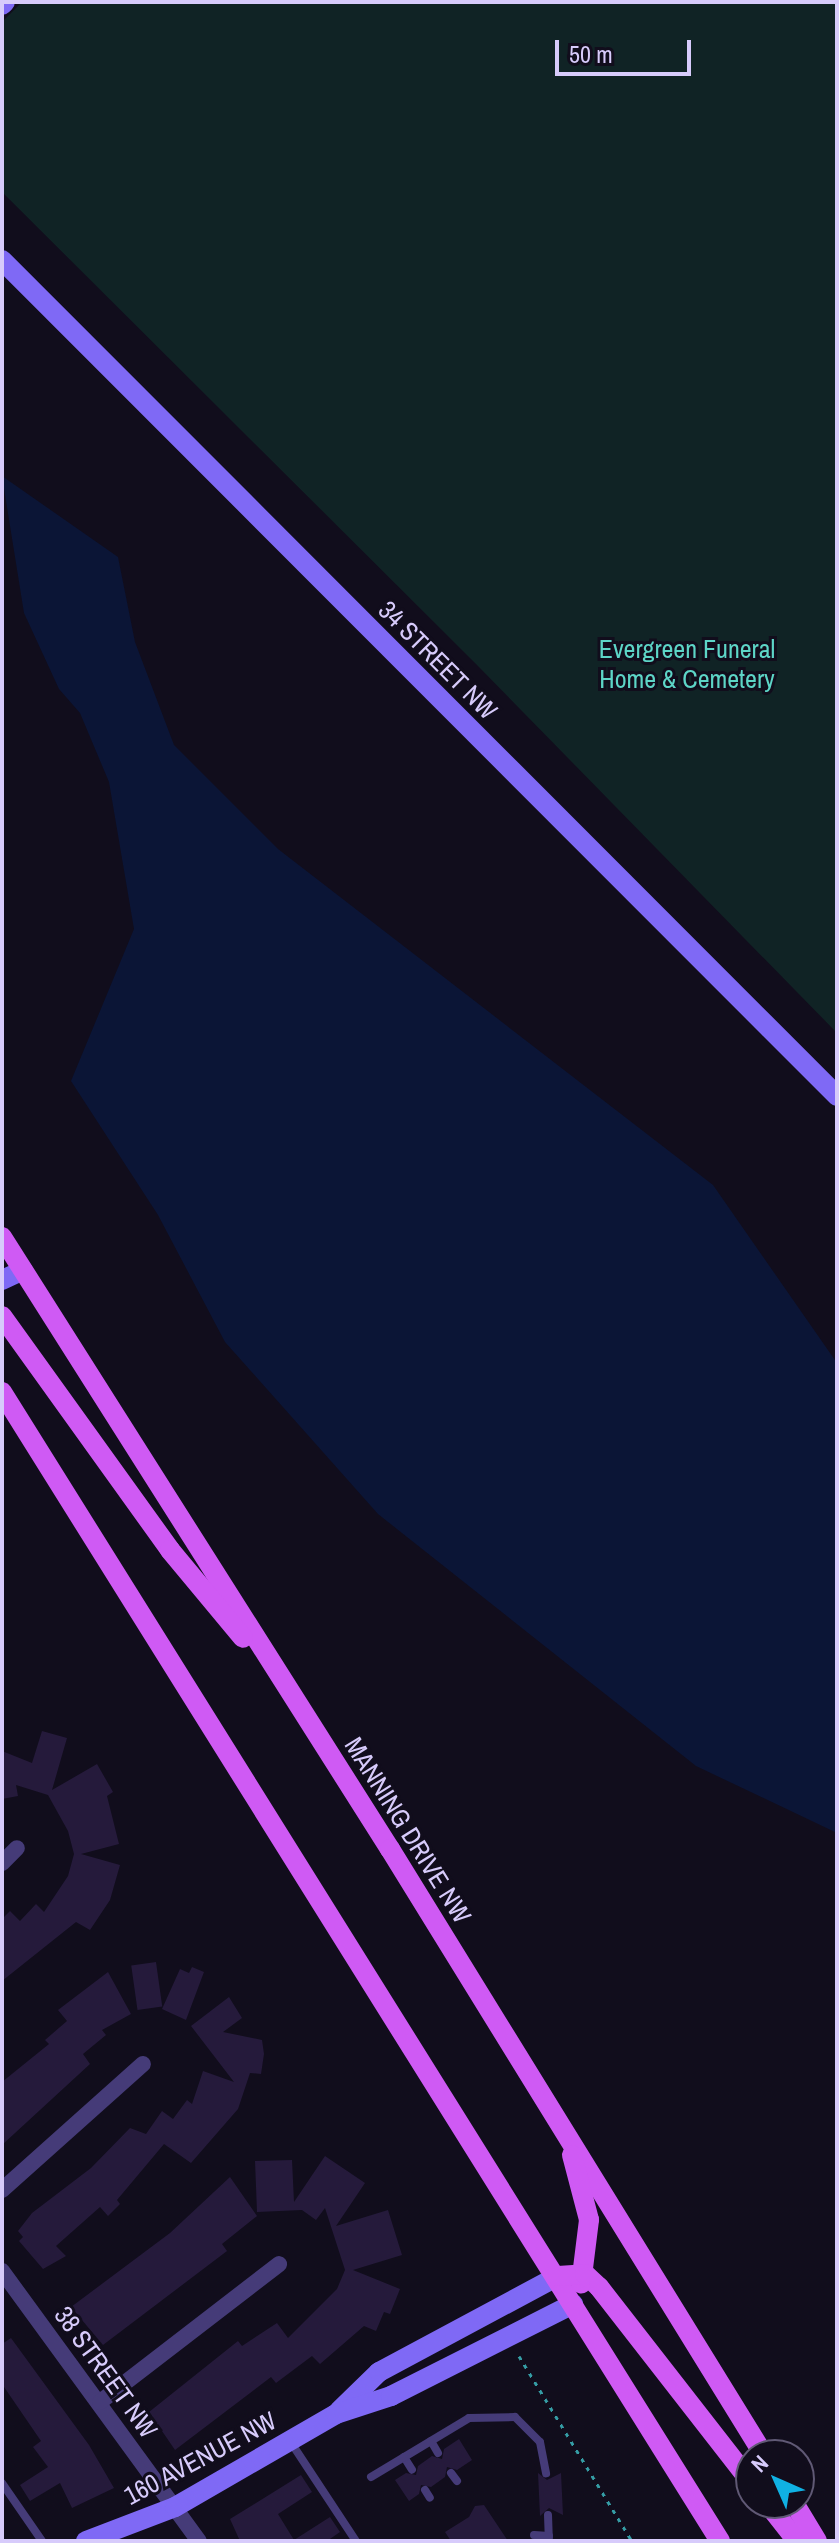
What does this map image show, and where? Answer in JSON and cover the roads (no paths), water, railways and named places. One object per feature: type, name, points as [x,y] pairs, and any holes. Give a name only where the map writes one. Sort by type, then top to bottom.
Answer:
[{"type":"main road","name":"MANNING DRIVE NW","points":[[4,1245],[23,1270],[286,1686],[754,2439]]},
{"type":"main road","points":[[2,1316],[201,1590],[286,1686]]},
{"type":"main road","points":[[2,1392],[558,2276],[720,2541]]},
{"type":"main road","points":[[2,1415],[51,1471]]},
{"type":"main road","points":[[567,2136],[589,2220],[585,2274],[573,2304]]},
{"type":"main road","points":[[558,2276],[585,2274]]},
{"type":"main road","points":[[585,2274],[735,2462]]},
{"type":"main road","points":[[780,2519],[797,2541]]},
{"type":"main road","points":[[804,2519],[817,2541]]},
{"type":"street","name":"34 STREET NW","points":[[2,260],[837,1096]]},
{"type":"street","points":[[2,1280],[23,1270]]},
{"type":"street","points":[[2,1863],[17,1848]]},
{"type":"street","points":[[2,2190],[143,2064]]},
{"type":"street","points":[[100,2402],[279,2264]]},
{"type":"street","name":"38 STREET NW","points":[[2,2271],[199,2541]]},
{"type":"street","name":"160 AVENUE NW","points":[[336,2414],[379,2372],[558,2276]]},
{"type":"street","name":"160 AVENUE NW","points":[[86,2541],[175,2507],[336,2414],[391,2396],[573,2304]]},
{"type":"lane","points":[[371,2477],[469,2418],[515,2417],[540,2442],[546,2473]]},
{"type":"lane","points":[[290,2440],[356,2541]]},
{"type":"lane","points":[[431,2441],[438,2453]]},
{"type":"lane","points":[[404,2457],[412,2470]]},
{"type":"lane","points":[[2,2483],[42,2541]]},
{"type":"lane","points":[[534,2535],[549,2539],[548,2515]]},
{"type":"water","points":[[2,476],[118,557],[135,642],[174,745],[278,849],[713,1185],[837,1363],[837,1833],[696,1766],[378,1514],[225,1342],[158,1215],[71,1081],[134,929],[109,782],[80,713],[59,689],[24,613]]},
{"type":"park label","name":"Evergreen Funeral Home & Cemetery","points":[[687,664]]}]
